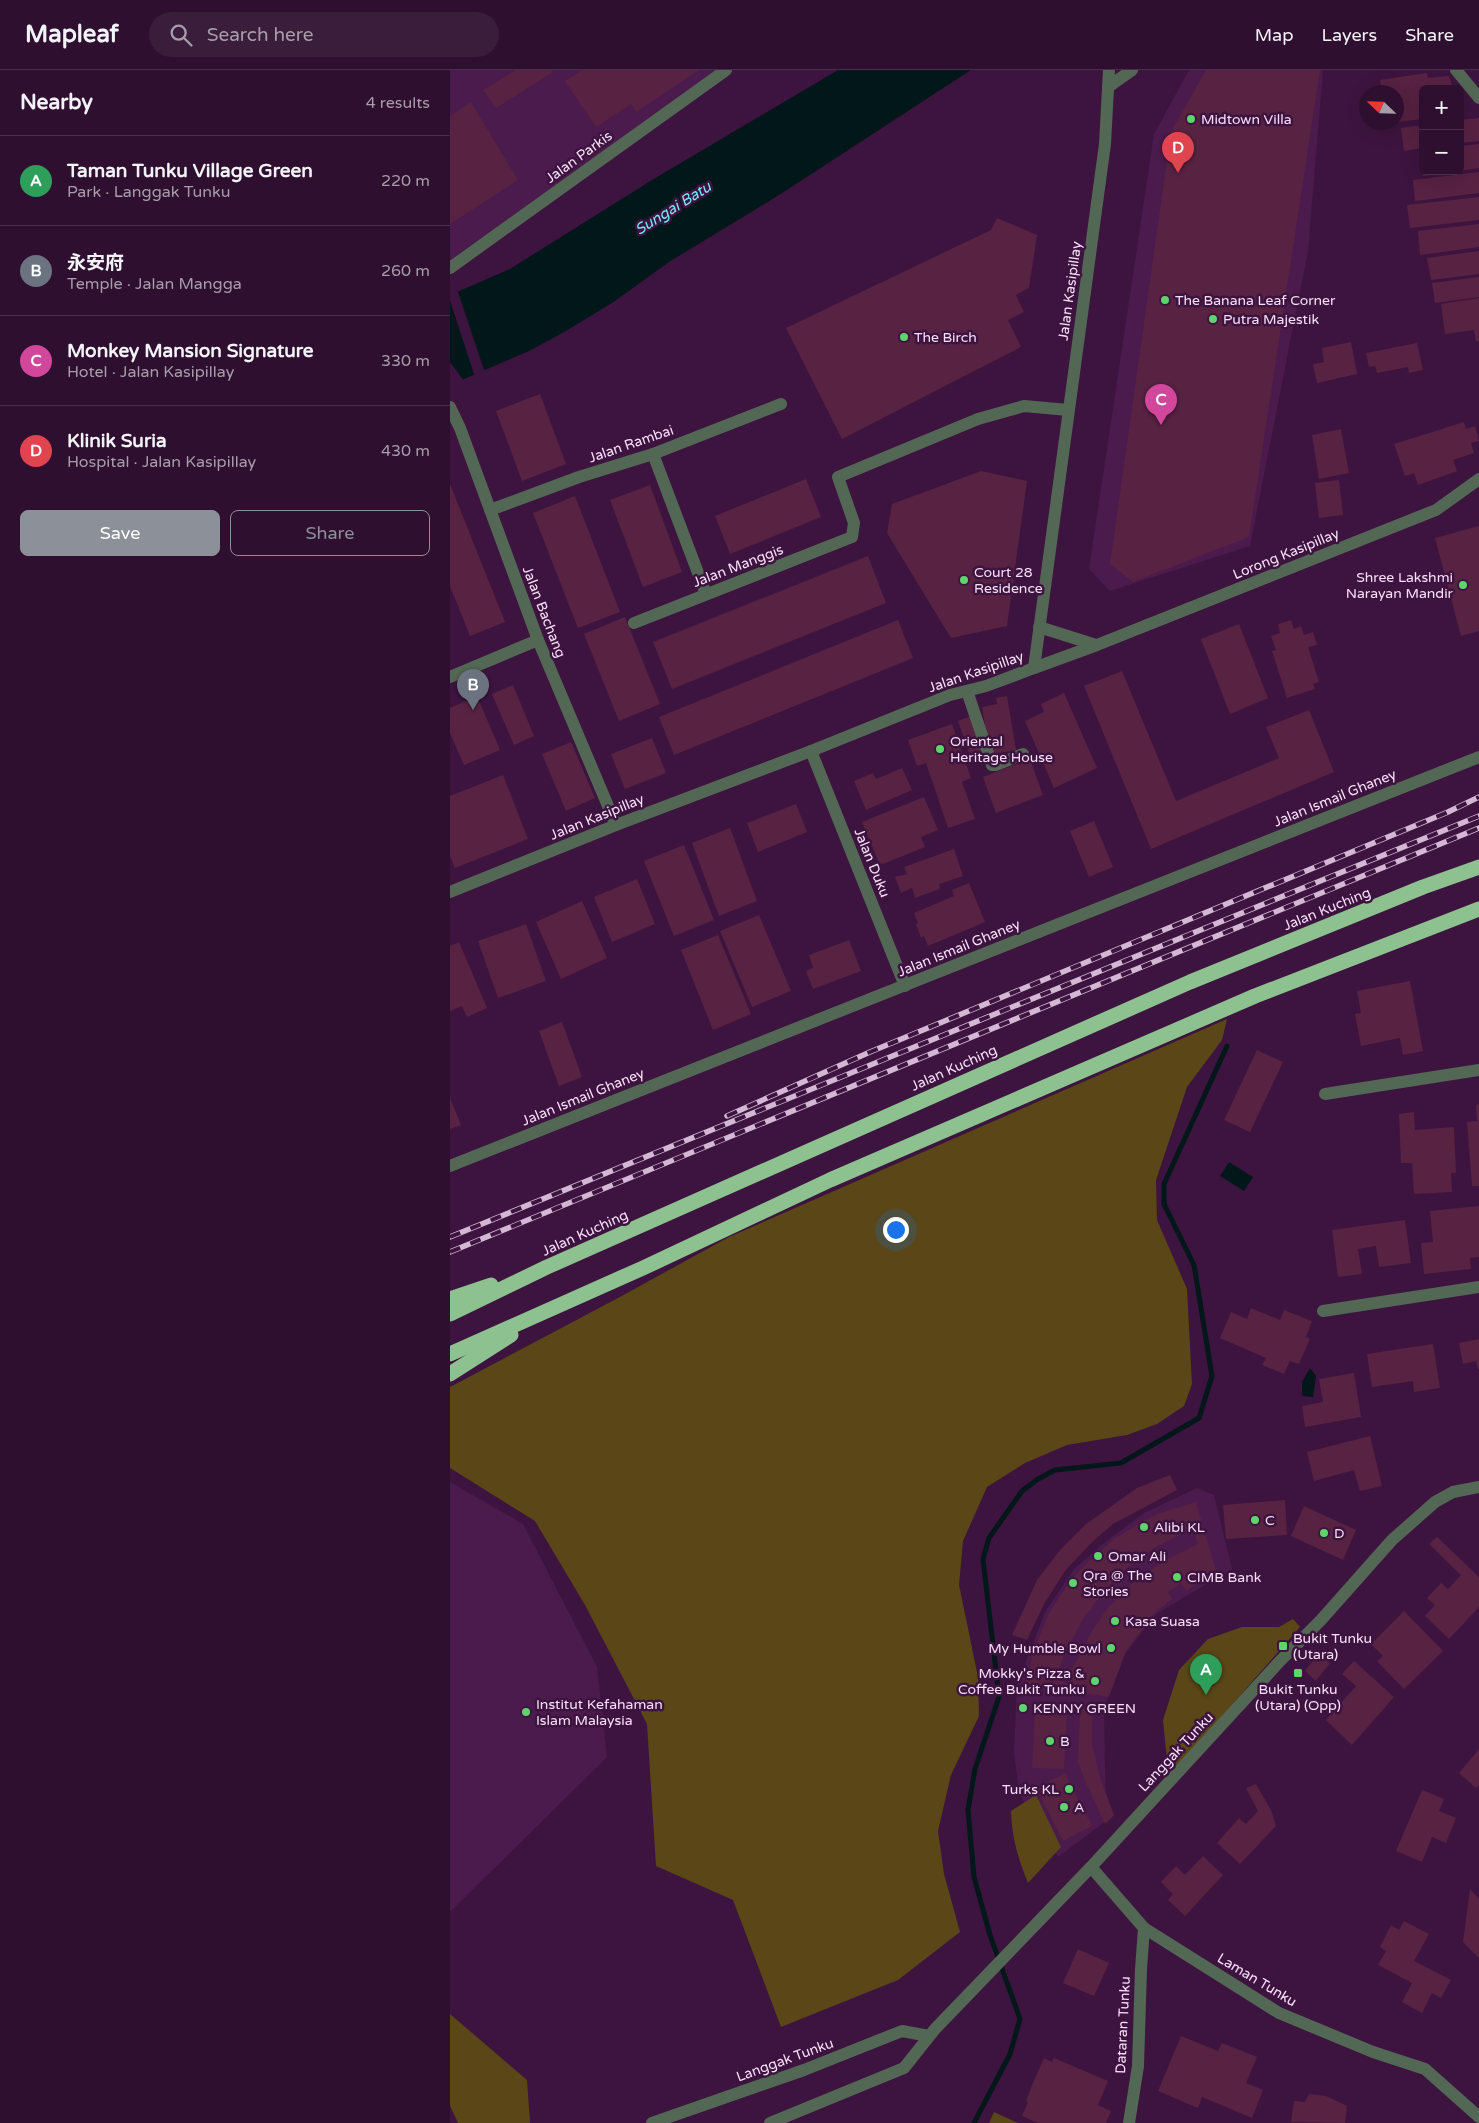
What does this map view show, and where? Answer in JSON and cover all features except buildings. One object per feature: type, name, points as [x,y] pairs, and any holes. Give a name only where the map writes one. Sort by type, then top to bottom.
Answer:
[{"type":"highway","name":"Jalan Kuching","points":[[450,1314],[547,1267],[1190,982],[1423,887],[1479,868]]},
{"type":"highway","points":[[450,1354],[839,1176],[1255,996],[1435,924],[1479,909]]},
{"type":"highway","points":[[1435,924],[1479,913]]},
{"type":"highway","points":[[450,1299],[547,1267]]},
{"type":"highway","points":[[450,1374],[554,1308]]},
{"type":"street","name":"Jalan Parkis","points":[[450,268],[726,70]]},
{"type":"street","name":"Jalan Kasipillay","points":[[450,892],[950,695],[986,686],[1034,668],[1104,144],[1109,70]]},
{"type":"street","points":[[1108,87],[1132,70]]},
{"type":"street","points":[[1456,70],[1479,98]]},
{"type":"street","name":"Jalan Rambai","points":[[490,510],[580,477],[653,454],[780,404]]},
{"type":"street","name":"Jalan Manggis","points":[[634,622],[852,537],[854,522],[838,477],[978,419],[1024,406],[1068,410]]},
{"type":"street","name":"Jalan Bachang","points":[[450,407],[538,640],[616,825]]},
{"type":"street","points":[[653,454],[706,594]]},
{"type":"street","name":"Lorong Kasipillay","points":[[1034,668],[1097,645],[1436,510],[1479,480]]},
{"type":"street","points":[[1039,627],[1097,645]]},
{"type":"street","points":[[450,677],[538,640]]},
{"type":"street","points":[[967,691],[992,765],[1023,754]]},
{"type":"street","name":"Jalan Duku","points":[[811,751],[905,986]]},
{"type":"street","name":"Jalan Ismail Ghaney","points":[[450,1166],[1479,757]]},
{"type":"street","points":[[1325,1094],[1479,1070]]},
{"type":"street","points":[[1323,1311],[1479,1287]]},
{"type":"street","name":"Langgak Tunku","points":[[770,2123],[904,2068],[929,2036],[1091,1867],[1287,1653],[1321,1620],[1392,1540],[1435,1502],[1453,1492],[1479,1487]]},
{"type":"street","name":"Laman Tunku","points":[[1091,1867],[1144,1928],[1279,2013],[1373,2052],[1425,2069],[1479,2117]]},
{"type":"street","name":"Dataran Tunku","points":[[1129,2123],[1138,2066],[1144,1928]]},
{"type":"street","name":"Langgak Tunku","points":[[652,2123],[804,2070],[902,2031],[929,2036]]},
{"type":"shaded area","points":[[450,70],[717,70],[450,260]]},
{"type":"shaded area","name":"Putra Majestik","points":[[1189,70],[1323,70],[1308,251],[1250,546],[1110,591],[1089,569],[1154,134]]},
{"type":"shaded area","points":[[1227,1019],[1222,1040],[1187,1087],[1156,1180],[1157,1220],[1187,1289],[1192,1384],[1184,1406],[1157,1424],[1127,1435],[1067,1445],[1025,1463],[987,1487],[963,1541],[959,1585],[978,1677],[979,1716],[951,1775],[938,1831],[944,1874],[960,1932],[898,1980],[781,2027],[733,1900],[656,1866],[647,1724],[585,1605],[535,1521],[450,1468],[450,1387],[729,1237]]},
{"type":"shaded area","name":"Institut Kefahaman Islam Malaysia","points":[[450,1482],[523,1524],[597,1667],[607,1757],[450,1912]]},
{"type":"shaded area","points":[[1197,1488],[1214,1495],[1232,1569],[1156,1614],[1119,1662],[1104,1710],[1106,1821],[1058,1857],[1019,1793],[1014,1752],[1017,1685],[1045,1612],[1074,1569],[1104,1543],[1144,1513]]},
{"type":"shaded area","points":[[1293,1619],[1300,1627],[1174,1771],[1167,1760],[1163,1720],[1179,1670],[1208,1639],[1242,1627],[1279,1627]]},
{"type":"shaded area","points":[[1036,1795],[1061,1847],[1028,1883],[1016,1848],[1011,1811]]},
{"type":"shaded area","points":[[450,2014],[527,2080],[530,2123],[458,2123],[450,2106]]},
{"type":"shaded area","points":[[994,2112],[1018,2123],[989,2123]]},
{"type":"water","name":"Sungai Batu","points":[[838,70],[971,70],[776,197],[669,262],[615,301],[566,331],[529,351],[450,385],[450,295],[510,269],[652,180]]},
{"type":"water","points":[[1229,1162],[1253,1177],[1244,1191],[1220,1176]]},
{"type":"water","points":[[1310,1368],[1316,1376],[1313,1397],[1302,1396],[1302,1382]]},
{"type":"pier","points":[[457,289],[485,373],[475,377],[450,301],[450,292]]},
{"type":"pier","points":[[450,362],[465,382],[450,388]]},
{"type":"waterway","points":[[974,2123],[1010,2054],[1020,2019],[990,1935],[974,1877],[968,1810],[975,1769],[999,1697],[983,1559],[989,1538],[1022,1491],[1038,1479],[1055,1470],[1121,1463],[1199,1418],[1212,1376],[1194,1265],[1164,1204],[1164,1184],[1227,1046]]},
{"type":"railway","points":[[727,1116],[870,1052],[1448,812],[1479,797]]},
{"type":"railway","points":[[450,1237],[1479,816]]},
{"type":"railway","points":[[450,1252],[1479,828]]},
{"type":"place","name":"Midtown Villa","points":[[1191,119]]},
{"type":"place","name":"Klinik Suria","points":[[1178,173]]},
{"type":"place","name":"The Banana Leaf Corner","points":[[1165,300]]},
{"type":"place","name":"Putra Majestik","points":[[1213,319]]},
{"type":"place","name":"The Birch","points":[[904,337]]},
{"type":"place","name":"Monkey Mansion Signature","points":[[1161,425]]},
{"type":"place","name":"Court 28 Residence","points":[[964,580]]},
{"type":"place","name":"Shree Lakshmi Narayan Mandir","points":[[1463,585]]},
{"type":"place","name":"永安府","points":[[473,710]]},
{"type":"place","name":"Oriental Heritage House","points":[[940,749]]},
{"type":"place","name":"C","points":[[1255,1520]]},
{"type":"place","name":"Alibi KL","points":[[1144,1527]]},
{"type":"place","name":"D","points":[[1324,1533]]},
{"type":"place","name":"Omar Ali","points":[[1098,1556]]},
{"type":"place","name":"CIMB Bank","points":[[1177,1577]]},
{"type":"place","name":"Qra @ The Stories","points":[[1073,1583]]},
{"type":"place","name":"Kasa Suasa","points":[[1115,1621]]},
{"type":"place","name":"Bukit Tunku (Utara)","points":[[1283,1646]]},
{"type":"place","name":"My Humble Bowl","points":[[1111,1648]]},
{"type":"place","name":"Bukit Tunku (Utara) (Opp)","points":[[1298,1673]]},
{"type":"place","name":"Mokky's Pizza & Coffee Bukit Tunku","points":[[1095,1681]]},
{"type":"place","name":"Taman Tunku Village Green","points":[[1206,1695]]},
{"type":"place","name":"KENNY GREEN","points":[[1023,1708]]},
{"type":"place","name":"Institut Kefahaman Islam Malaysia","points":[[526,1712]]},
{"type":"place","name":"B","points":[[1050,1741]]},
{"type":"place","name":"Turks KL","points":[[1069,1789]]},
{"type":"place","name":"A","points":[[1064,1807]]}]
